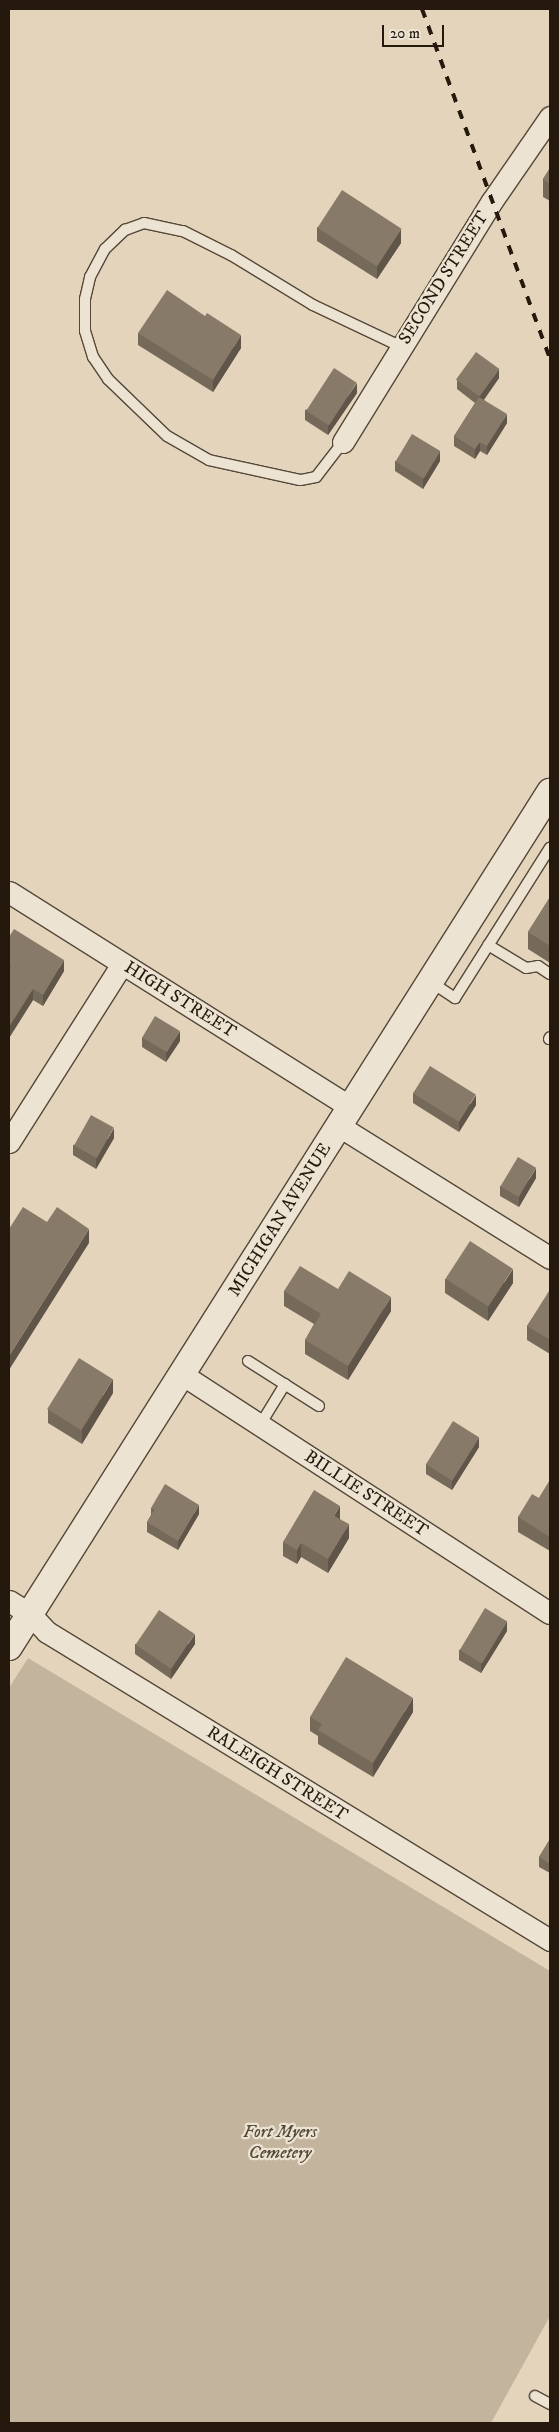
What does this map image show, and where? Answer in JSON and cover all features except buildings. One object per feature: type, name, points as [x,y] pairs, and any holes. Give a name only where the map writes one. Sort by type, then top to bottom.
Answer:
[{"type":"street","name":"SECOND STREET","points":[[343,442],[492,201],[550,117]]},
{"type":"street","name":"MICHIGAN AVENUE","points":[[9,1647],[19,1608],[183,1375],[550,792]]},
{"type":"street","name":"HIGH STREET","points":[[9,892],[122,964],[550,1258]]},
{"type":"street","points":[[9,1142],[122,964]]},
{"type":"street","name":"BILLIE STREET","points":[[183,1375],[550,1613]]},
{"type":"street","name":"RALEIGH STREET","points":[[19,1608],[47,1632],[550,1940]]},
{"type":"lane","points":[[343,442],[316,477],[300,480],[208,460],[168,436],[108,379],[93,357],[85,331],[85,299],[90,277],[105,249],[125,230],[144,223],[183,231],[231,254],[313,305],[402,347]]},
{"type":"lane","points":[[430,982],[455,998],[550,848]]},
{"type":"lane","points":[[488,945],[526,968],[538,966],[550,974]]},
{"type":"lane","points":[[248,1361],[319,1406]]},
{"type":"lane","points":[[260,1426],[285,1384]]},
{"type":"lane","points":[[535,2396],[550,2404]]},
{"type":"green space","name":"Fort Myers Cemetery","points":[[28,1658],[550,1971],[550,2316],[491,2423],[9,2423],[9,1688]]},
{"type":"railway","points":[[422,9],[550,358]]}]
